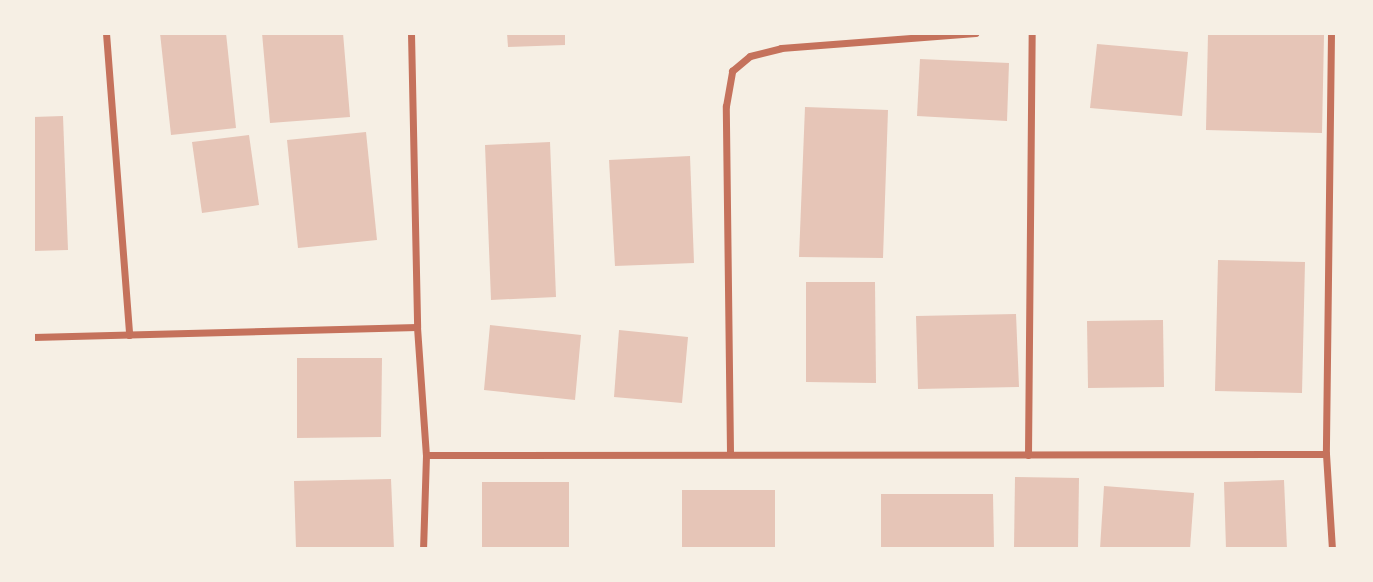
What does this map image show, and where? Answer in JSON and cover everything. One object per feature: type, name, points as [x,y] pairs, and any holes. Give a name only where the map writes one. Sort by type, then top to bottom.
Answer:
[{"type":"street","points":[[106,33],[129,335]]},
{"type":"street","points":[[411,33],[417,327],[426,455],[423,549]]},
{"type":"street","points":[[730,452],[726,106],[732,71],[750,57],[780,48],[975,33]]},
{"type":"street","points":[[1028,455],[1031,33]]},
{"type":"street","points":[[1331,33],[1326,453],[1332,549]]},
{"type":"street","points":[[33,337],[417,327]]},
{"type":"street","points":[[426,455],[730,452],[1028,455],[1326,453]]},
{"type":"building","points":[[160,33],[226,33],[236,128],[171,135]]},
{"type":"building","points":[[262,33],[343,33],[350,117],[270,123]]},
{"type":"building","points":[[507,33],[565,33],[565,45],[508,47]]},
{"type":"building","points":[[1208,33],[1324,35],[1322,133],[1206,130]]},
{"type":"building","points":[[1097,44],[1188,52],[1182,116],[1090,108]]},
{"type":"building","points":[[920,59],[1009,63],[1007,121],[917,116]]},
{"type":"building","points":[[805,107],[888,110],[883,258],[799,257]]},
{"type":"building","points":[[63,116],[68,250],[33,251],[33,117]]},
{"type":"building","points":[[366,132],[377,240],[298,248],[287,140]]},
{"type":"building","points":[[249,135],[259,205],[202,213],[192,142]]},
{"type":"building","points":[[550,142],[556,297],[491,300],[485,145]]},
{"type":"building","points":[[690,156],[694,263],[615,266],[609,160]]},
{"type":"building","points":[[1218,260],[1305,262],[1302,393],[1215,391]]},
{"type":"building","points":[[806,282],[875,282],[876,383],[806,382]]},
{"type":"building","points":[[1016,314],[1019,387],[918,389],[916,316]]},
{"type":"building","points":[[1163,320],[1164,387],[1088,388],[1087,321]]},
{"type":"building","points":[[490,325],[581,335],[575,400],[484,390]]},
{"type":"building","points":[[619,330],[688,337],[682,403],[614,397]]},
{"type":"building","points":[[297,358],[382,358],[381,437],[297,438]]},
{"type":"building","points":[[1015,477],[1079,478],[1078,549],[1014,549]]},
{"type":"building","points":[[391,479],[394,549],[296,549],[294,481]]},
{"type":"building","points":[[1284,480],[1287,549],[1226,549],[1224,482]]},
{"type":"building","points":[[482,482],[569,482],[569,549],[482,549]]},
{"type":"building","points":[[1104,486],[1194,493],[1190,549],[1100,549]]},
{"type":"building","points":[[682,490],[775,490],[775,549],[682,549]]},
{"type":"building","points":[[881,494],[993,494],[994,549],[881,549]]}]
